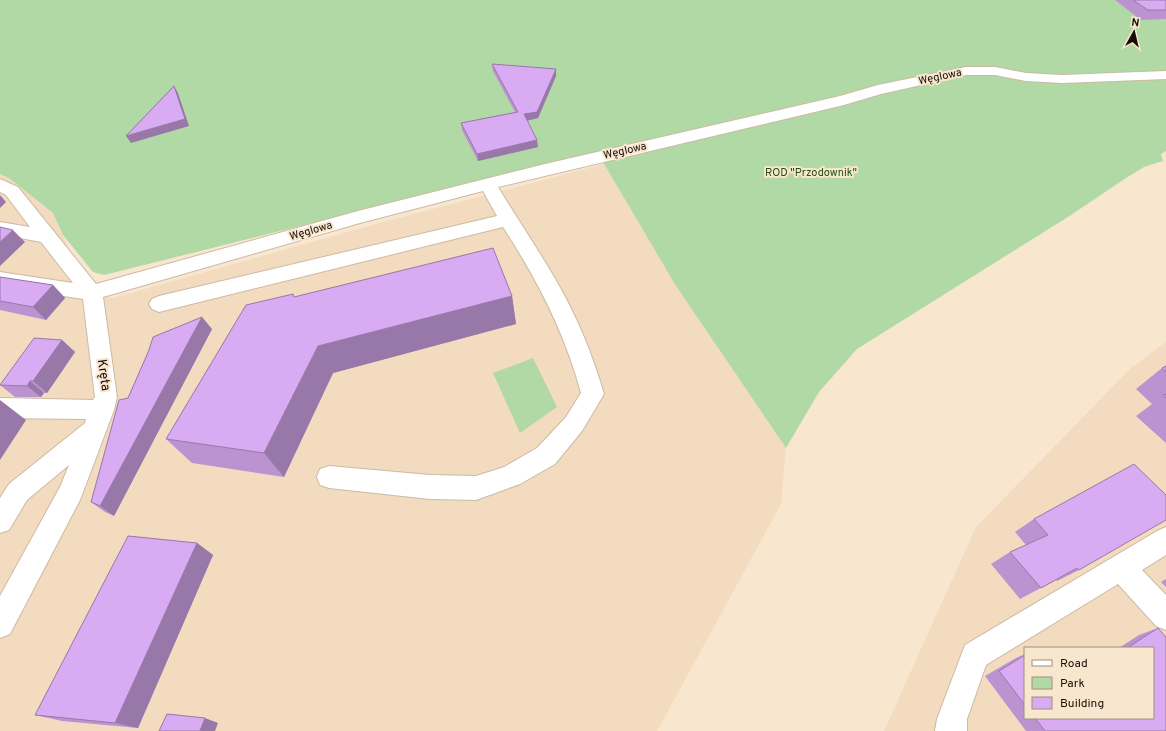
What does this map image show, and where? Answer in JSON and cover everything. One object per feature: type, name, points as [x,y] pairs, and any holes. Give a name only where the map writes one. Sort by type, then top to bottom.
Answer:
[{"type":"street","name":"Węglowa","points":[[92,293],[358,217],[488,184],[844,100],[878,90],[966,71],[995,71],[1026,77],[1062,79],[1166,75]]},
{"type":"street","points":[[329,477],[430,487],[476,488],[511,476],[546,456],[574,424],[593,394],[570,330],[545,276],[508,220],[488,184]]},
{"type":"street","points":[[3,188],[12,191],[92,293]]},
{"type":"street","points":[[159,304],[508,220]]},
{"type":"street","points":[[0,228],[47,236]]},
{"type":"street","points":[[0,279],[92,293]]},
{"type":"street","name":"Kręta","points":[[0,624],[72,492],[106,397],[92,293]]},
{"type":"street","points":[[0,408],[98,419]]},
{"type":"street","points":[[0,522],[18,492],[98,419]]},
{"type":"street","points":[[951,731],[952,719],[975,655],[1166,540]]},
{"type":"street","points":[[1121,567],[1166,616]]},
{"type":"shaded area","points":[[604,164],[676,286],[786,448],[781,504],[657,731],[0,731],[0,174],[9,178],[53,213],[89,294],[87,295],[113,298],[383,222]]},
{"type":"shaded area","points":[[1166,342],[1166,731],[884,731],[976,527],[1131,368]]},
{"type":"green space","name":"ROD \"Przodownik\"","points":[[0,0],[1163,0],[1166,2],[1166,151],[1161,154],[1163,161],[1144,167],[1126,178],[1071,215],[857,349],[819,392],[786,448],[676,286],[597,152],[104,275],[93,272],[63,235],[53,213],[9,178],[0,174]]},
{"type":"green space","points":[[533,358],[557,407],[520,433],[493,373]]},
{"type":"building","points":[[1133,0],[1166,0],[1166,10],[1148,10]]},
{"type":"building","points":[[492,64],[556,69],[537,112],[524,114],[537,140],[477,154],[461,123],[518,112]]},
{"type":"building","points":[[174,86],[185,119],[126,136]]},
{"type":"building","points":[[0,227],[13,230],[0,242]]},
{"type":"building","points":[[493,248],[512,296],[318,346],[264,453],[166,439],[246,305],[293,294],[294,297]]},
{"type":"building","points":[[0,277],[53,285],[33,307],[0,301]]},
{"type":"building","points":[[202,317],[100,506],[91,502],[119,400],[128,398],[149,350],[153,337]]},
{"type":"building","points":[[34,338],[62,340],[33,381],[30,381],[27,386],[0,385]]},
{"type":"building","points":[[1166,366],[1166,372],[1162,368]]},
{"type":"building","points":[[1134,464],[1166,495],[1166,520],[1079,570],[1077,568],[1041,588],[1010,552],[1048,535],[1034,519]]},
{"type":"building","points":[[128,536],[197,543],[115,723],[35,715]]},
{"type":"building","points":[[1158,628],[1166,637],[1166,731],[1045,731],[1036,719],[1154,719],[1154,647],[1129,647]]},
{"type":"building","points":[[1024,656],[1024,704],[999,671]]},
{"type":"building","points":[[167,714],[205,718],[200,731],[159,731]]}]
